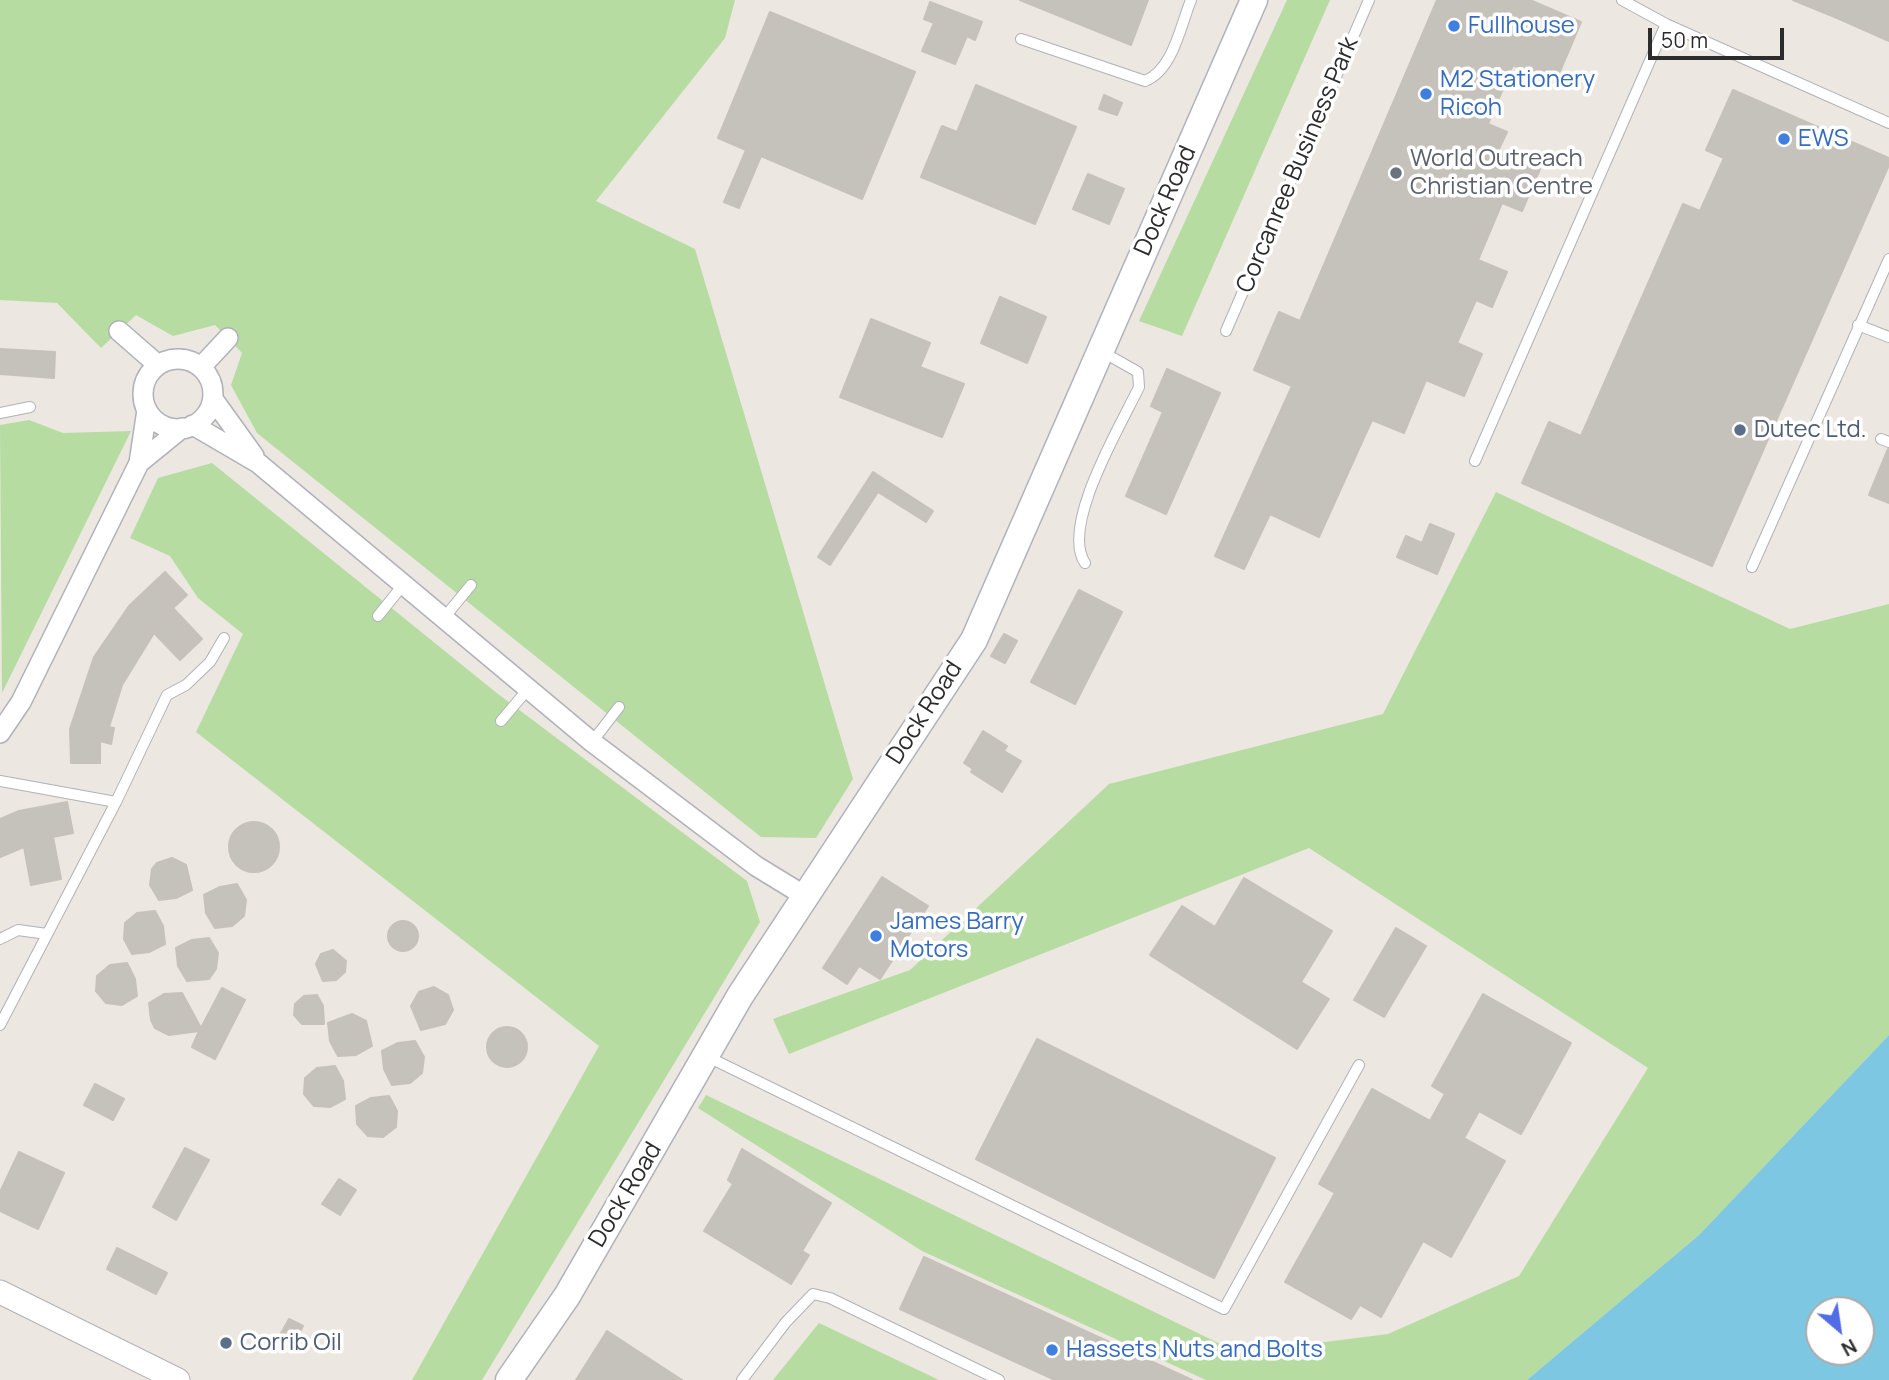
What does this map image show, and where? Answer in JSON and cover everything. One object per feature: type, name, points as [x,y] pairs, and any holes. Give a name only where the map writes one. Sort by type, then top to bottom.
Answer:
[{"type":"main road","name":"Dock Road","points":[[509,1380],[566,1296],[706,1055],[805,896],[974,640],[1254,0]]},
{"type":"street","points":[[119,331],[158,365]]},
{"type":"street","points":[[201,367],[228,338]]},
{"type":"street","points":[[0,733],[21,702],[139,463],[147,410],[143,396],[145,384],[158,365],[180,359],[201,367],[209,377],[212,399],[209,411],[139,463]]},
{"type":"street","points":[[212,399],[258,463]]},
{"type":"street","points":[[147,410],[161,424],[188,427],[258,463],[592,742],[755,866],[805,896]]},
{"type":"street","points":[[0,1292],[167,1378]]},
{"type":"lane","points":[[1021,39],[1145,81],[1157,76],[1168,60],[1191,0]]},
{"type":"lane","name":"Corcanree Business Park","points":[[1226,331],[1369,0]]},
{"type":"lane","points":[[1622,0],[1666,24],[1889,123]]},
{"type":"lane","points":[[1475,461],[1666,24]]},
{"type":"lane","points":[[1752,567],[1889,259]]},
{"type":"lane","points":[[1858,325],[1889,337]]},
{"type":"lane","points":[[1085,564],[1078,549],[1080,522],[1096,478],[1139,387],[1138,372],[1100,351]]},
{"type":"lane","points":[[0,413],[30,407]]},
{"type":"lane","points":[[378,616],[404,584]]},
{"type":"lane","points":[[444,618],[471,585]]},
{"type":"lane","points":[[0,1025],[116,802],[167,695],[186,685],[209,662],[224,638]]},
{"type":"lane","points":[[500,721],[528,689]]},
{"type":"lane","points":[[592,742],[619,707]]},
{"type":"lane","points":[[0,781],[116,802]]},
{"type":"lane","points":[[0,939],[18,930],[47,934]]},
{"type":"lane","points":[[706,1055],[1224,1309],[1359,1065]]},
{"type":"lane","points":[[742,1380],[786,1322],[813,1294],[830,1298],[999,1380]]},
{"type":"green space","points":[[0,0],[735,0],[725,38],[596,201],[695,249],[853,779],[816,838],[761,837],[257,433],[231,385],[242,353],[215,325],[173,336],[136,315],[101,348],[57,303],[0,300]]},
{"type":"green space","points":[[1287,0],[1330,0],[1182,336],[1139,321]]},
{"type":"green space","points":[[29,420],[63,433],[131,431],[2,693],[0,425]]},
{"type":"green space","points":[[212,463],[498,694],[747,881],[760,922],[482,1380],[412,1380],[599,1046],[196,732],[243,634],[198,598],[170,556],[130,538],[158,478]]},
{"type":"green space","points":[[1496,492],[1790,629],[1889,604],[1889,1035],[1699,1235],[1527,1380],[1206,1380],[922,1251],[698,1108],[706,1095],[1239,1353],[1388,1334],[1519,1276],[1648,1068],[1309,848],[789,1054],[773,1019],[910,970],[1109,784],[1383,714]]},
{"type":"green space","points":[[819,1323],[939,1380],[773,1380]]},
{"type":"water","points":[[1889,1035],[1889,1380],[1527,1380],[1699,1235]]},
{"type":"building","points":[[1020,0],[1148,0],[1131,45]]},
{"type":"building","points":[[1437,0],[1530,0],[1581,22],[1555,83],[1513,65],[1488,124],[1507,132],[1498,151],[1540,169],[1522,211],[1502,203],[1478,260],[1507,272],[1492,307],[1476,300],[1457,343],[1482,354],[1464,396],[1426,380],[1404,433],[1372,420],[1319,537],[1270,514],[1244,569],[1215,556],[1292,386],[1254,370],[1279,312],[1300,321]]},
{"type":"building","points":[[1793,0],[1889,0],[1889,41],[1837,18]]},
{"type":"building","points":[[930,2],[982,22],[975,40],[967,36],[955,64],[922,51],[934,23],[924,19]]},
{"type":"building","points":[[770,12],[915,72],[862,199],[761,156],[739,208],[724,202],[746,150],[718,138]]},
{"type":"building","points":[[976,85],[1076,127],[1035,224],[921,177],[942,126],[957,132]]},
{"type":"building","points":[[1733,90],[1889,158],[1889,165],[1712,566],[1522,483],[1549,422],[1581,436],[1683,204],[1700,211],[1724,158],[1706,150]]},
{"type":"building","points":[[1104,95],[1122,103],[1117,115],[1099,109]]},
{"type":"building","points":[[1088,174],[1124,189],[1109,224],[1073,209]]},
{"type":"building","points":[[1000,297],[1046,317],[1027,363],[981,343]]},
{"type":"building","points":[[871,319],[930,343],[920,367],[964,384],[942,437],[840,397]]},
{"type":"building","points":[[0,349],[55,352],[54,378],[0,374]]},
{"type":"building","points":[[1167,369],[1220,393],[1166,514],[1126,496],[1163,412],[1151,406]]},
{"type":"building","points":[[1889,449],[1889,503],[1869,495]]},
{"type":"building","points":[[873,472],[933,511],[926,522],[878,492],[830,565],[818,557]]},
{"type":"building","points":[[1430,524],[1454,534],[1437,574],[1397,557],[1406,536],[1422,543]]},
{"type":"building","points":[[165,572],[187,595],[173,608],[202,639],[180,660],[154,633],[122,685],[109,727],[114,728],[111,744],[100,741],[100,763],[71,763],[70,729],[94,657],[129,606]]},
{"type":"building","points":[[1079,590],[1122,612],[1075,704],[1031,682]]},
{"type":"building","points":[[1004,634],[1017,641],[1005,663],[991,656]]},
{"type":"building","points":[[983,731],[1007,746],[1004,751],[1021,761],[1002,792],[971,772],[973,769],[964,763]]},
{"type":"building","points":[[67,802],[73,833],[53,837],[61,879],[31,885],[24,847],[0,857],[0,819],[19,811]]},
{"type":"building","points":[[254,822],[271,830],[279,847],[271,864],[254,872],[237,864],[229,847],[237,830]]},
{"type":"building","points":[[172,858],[186,865],[192,890],[176,898],[159,900],[150,885],[152,869],[157,863]]},
{"type":"building","name":"James Barry Motors","points":[[882,877],[928,906],[880,979],[859,966],[847,984],[823,968]]},
{"type":"building","points":[[1244,878],[1332,931],[1301,982],[1329,999],[1297,1049],[1150,955],[1182,906],[1215,927]]},
{"type":"building","points":[[237,884],[246,900],[244,916],[232,926],[215,928],[206,913],[204,895],[220,887]]},
{"type":"building","points":[[155,911],[163,926],[165,944],[149,952],[132,954],[124,939],[125,923],[137,913]]},
{"type":"building","points":[[403,921],[409,922],[417,930],[417,942],[409,950],[403,951],[397,950],[389,942],[388,936],[389,930],[397,922]]},
{"type":"building","points":[[1396,928],[1426,946],[1384,1017],[1354,1000]]},
{"type":"building","points":[[209,938],[218,953],[216,969],[209,979],[187,981],[178,966],[176,948],[192,940]]},
{"type":"building","points":[[333,950],[346,961],[345,972],[336,980],[323,981],[316,964],[321,954]]},
{"type":"building","points":[[127,963],[135,979],[137,996],[122,1005],[106,1003],[96,991],[97,976],[110,965]]},
{"type":"building","points":[[434,987],[448,995],[453,1010],[445,1024],[421,1030],[411,1006],[419,992]]},
{"type":"building","points":[[222,988],[245,1000],[215,1059],[192,1047],[199,1031],[169,1035],[155,1028],[149,1003],[164,994],[182,993],[201,1028]]},
{"type":"building","points":[[1483,994],[1571,1043],[1521,1134],[1479,1111],[1464,1138],[1505,1161],[1451,1257],[1423,1241],[1381,1317],[1360,1305],[1351,1319],[1285,1282],[1335,1193],[1319,1184],[1372,1089],[1430,1121],[1445,1094],[1432,1086]]},
{"type":"building","points":[[317,995],[323,1006],[324,1024],[302,1024],[294,1015],[295,1004],[304,996]]},
{"type":"building","points":[[352,1014],[366,1021],[372,1046],[356,1055],[338,1056],[330,1041],[328,1023]]},
{"type":"building","points":[[507,1027],[515,1028],[521,1033],[526,1039],[526,1055],[521,1061],[515,1066],[507,1067],[499,1066],[493,1061],[488,1055],[487,1047],[488,1039],[493,1033],[499,1028]]},
{"type":"building","points":[[1037,1039],[1275,1158],[1214,1278],[976,1159]]},
{"type":"building","points":[[415,1041],[424,1057],[422,1073],[410,1083],[392,1085],[384,1069],[382,1051],[398,1043]]},
{"type":"building","points":[[335,1066],[343,1081],[345,1099],[330,1107],[314,1106],[304,1094],[305,1078],[317,1068]]},
{"type":"building","points":[[95,1084],[124,1099],[113,1120],[84,1105]]},
{"type":"building","points":[[389,1096],[397,1111],[396,1127],[383,1137],[368,1136],[357,1124],[356,1106],[371,1098]]},
{"type":"building","points":[[185,1148],[209,1160],[176,1220],[153,1207]]},
{"type":"building","points":[[742,1149],[831,1203],[802,1251],[809,1255],[791,1284],[704,1231],[733,1184],[728,1180]]},
{"type":"building","points":[[19,1152],[64,1173],[38,1229],[0,1211],[0,1192]]},
{"type":"building","points":[[339,1179],[356,1190],[340,1215],[322,1204]]},
{"type":"building","points":[[117,1248],[167,1273],[156,1294],[107,1269]]},
{"type":"building","points":[[924,1257],[1192,1380],[1055,1380],[900,1309]]},
{"type":"building","points":[[289,1319],[303,1326],[293,1344],[279,1337]]},
{"type":"building","points":[[607,1331],[682,1380],[576,1380]]},
{"type":"place","name":"Fullhouse","points":[[1454,26]]},
{"type":"place","name":"M2 Stationery Ricoh","points":[[1426,94]]},
{"type":"place","name":"EWS","points":[[1784,139]]},
{"type":"place","name":"World Outreach Christian Centre","points":[[1396,173]]},
{"type":"place","name":"Dutec Ltd.","points":[[1740,430]]},
{"type":"place","name":"James Barry Motors","points":[[876,936]]},
{"type":"place","name":"Corrib Oil","points":[[226,1343]]},
{"type":"place","name":"Hassets Nuts and Bolts","points":[[1052,1350]]}]
